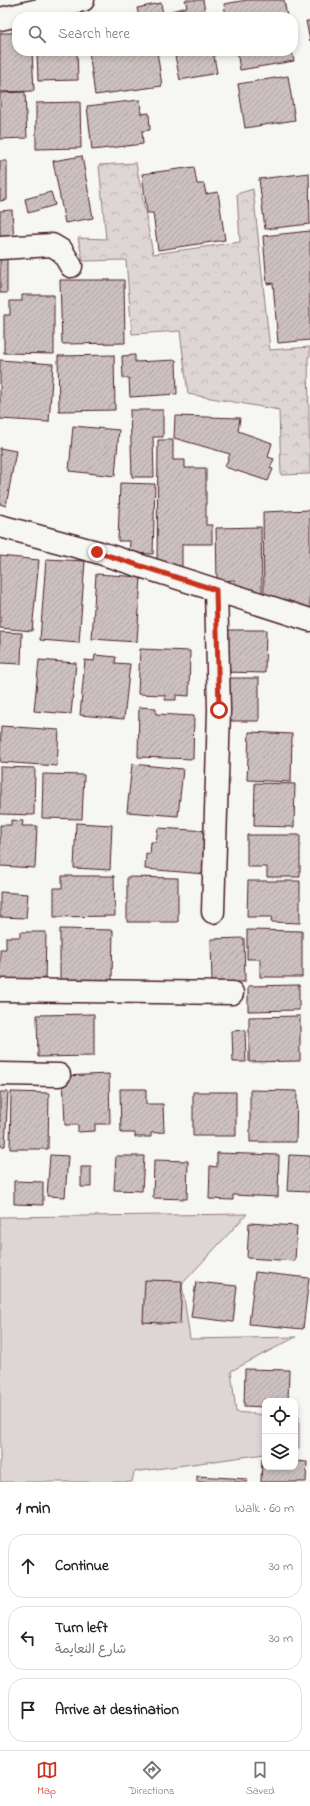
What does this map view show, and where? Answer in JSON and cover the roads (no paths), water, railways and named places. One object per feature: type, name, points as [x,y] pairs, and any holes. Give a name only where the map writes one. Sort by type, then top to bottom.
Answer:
[{"type":"street","points":[[31,12],[83,0]]},
{"type":"street","points":[[0,19],[12,16]]},
{"type":"street","points":[[0,248],[52,245],[62,251],[70,266]]},
{"type":"street","points":[[0,526],[97,552],[310,620]]},
{"type":"street","points":[[213,912],[219,710],[216,590]]},
{"type":"street","points":[[0,990],[232,993]]},
{"type":"street","points":[[0,1074],[59,1075]]}]
